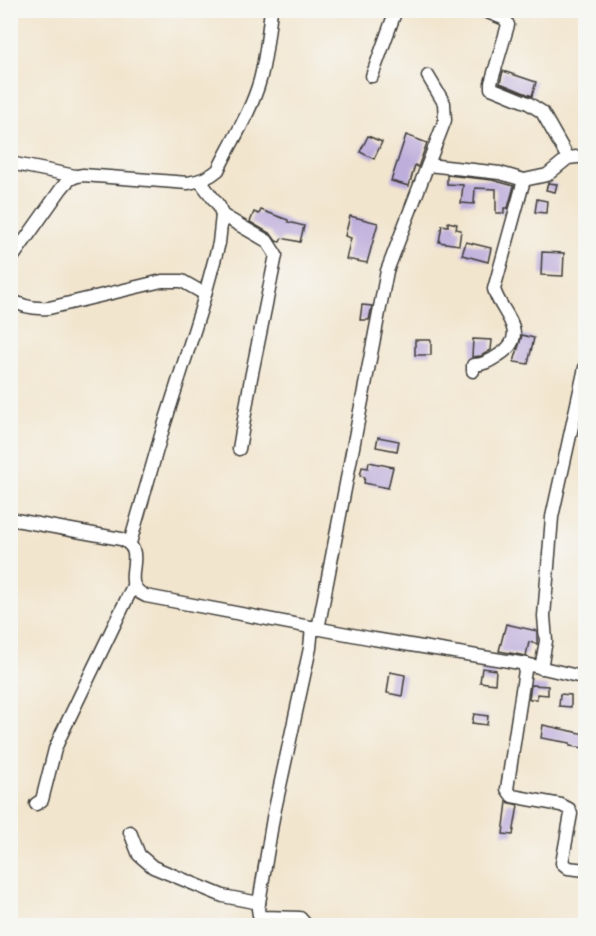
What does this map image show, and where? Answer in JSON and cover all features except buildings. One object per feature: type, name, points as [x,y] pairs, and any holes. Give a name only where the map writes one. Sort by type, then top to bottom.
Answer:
[{"type":"street","points":[[10,163],[75,176],[188,183],[211,176],[218,170],[251,104],[264,63],[271,10]]},
{"type":"street","points":[[372,76],[396,10]]},
{"type":"street","points":[[482,10],[505,19],[508,25],[491,88],[528,103],[542,112],[568,158]]},
{"type":"street","points":[[307,926],[300,918],[263,917],[259,915],[259,903],[271,828],[315,628],[387,271],[442,132],[446,111],[428,76]]},
{"type":"street","points":[[428,165],[500,173],[524,180],[547,175],[568,158],[585,156]]},
{"type":"street","points":[[10,261],[67,180],[75,176]]},
{"type":"street","points":[[473,371],[473,365],[487,363],[504,352],[511,343],[513,324],[495,289],[524,180]]},
{"type":"street","points":[[130,543],[219,243],[222,215],[219,206],[200,181]]},
{"type":"street","points":[[222,215],[267,241],[276,255],[239,449]]},
{"type":"street","points":[[10,299],[37,309],[50,308],[150,283],[173,280],[190,285],[205,294]]},
{"type":"street","points":[[541,668],[546,641],[544,616],[552,517],[585,363]]},
{"type":"street","points":[[10,519],[121,539],[130,543],[134,551],[133,586],[61,735],[55,749],[42,800],[36,804]]},
{"type":"street","points":[[133,586],[137,593],[146,597],[526,664],[585,678]]},
{"type":"street","points":[[526,664],[507,789],[512,796],[561,805],[569,809],[571,814],[562,863],[568,868],[585,870]]},
{"type":"street","points":[[130,832],[139,855],[153,867],[223,896],[259,903]]}]
